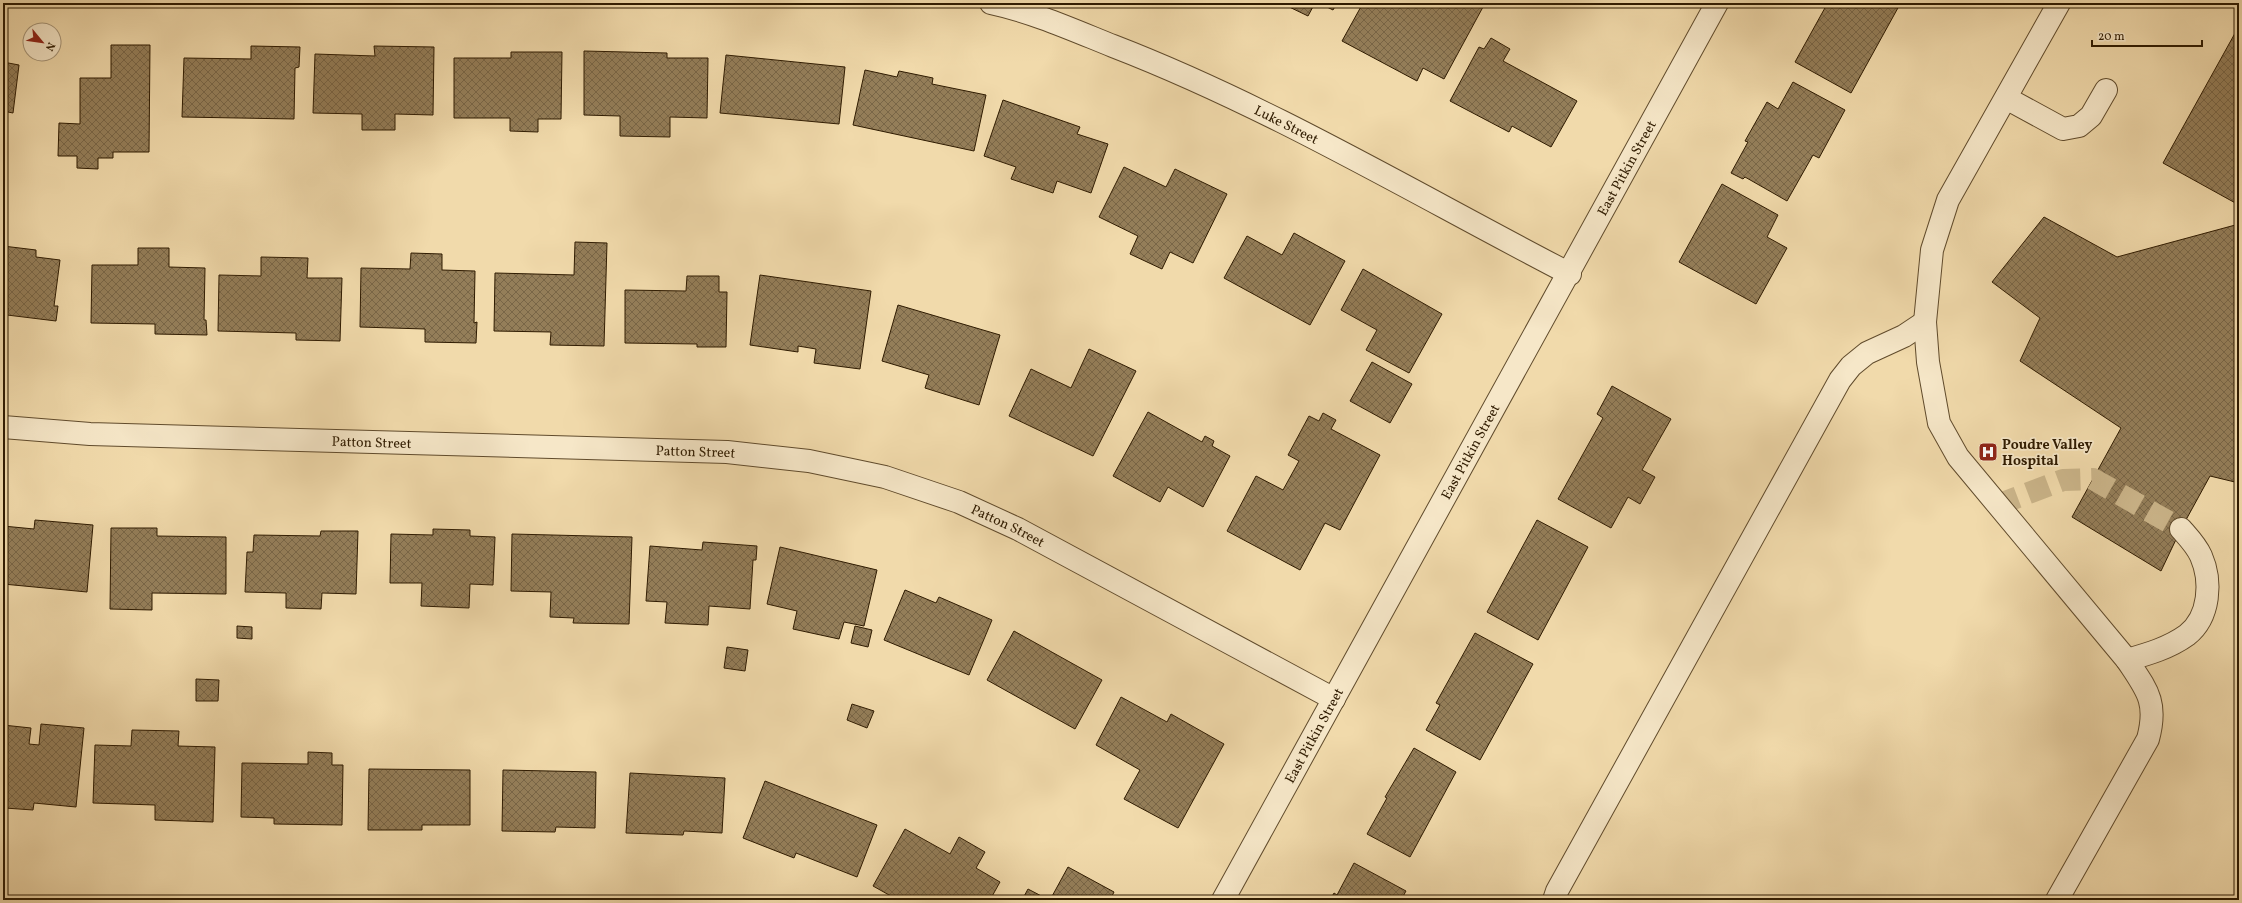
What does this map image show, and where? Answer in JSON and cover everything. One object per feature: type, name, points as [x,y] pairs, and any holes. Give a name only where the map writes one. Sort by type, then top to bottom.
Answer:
[{"type":"street","name":"Luke Street","points":[[991,3],[1060,26],[1151,60],[1278,120],[1570,274]]},
{"type":"street","name":"East Pitkin Street","points":[[1223,900],[1570,274],[1717,3]]},
{"type":"street","points":[[2057,900],[2148,739],[2152,723],[2150,694],[2127,660],[1958,457],[1939,424],[1928,362],[1925,322],[1932,250],[1939,223],[1967,164],[2059,3]]},
{"type":"street","points":[[2006,98],[2063,129],[2079,126],[2090,116],[2106,90]]},
{"type":"street","points":[[1554,900],[1557,891],[1830,396],[1851,366],[1867,353],[1904,336],[1925,322]]},
{"type":"street","name":"Patton Street","points":[[3,427],[90,434],[727,452],[809,461],[885,478],[959,502],[1018,529],[1334,699]]},
{"type":"street","points":[[2127,660],[2159,650],[2187,634],[2198,622],[2205,608],[2208,590],[2201,556],[2193,542],[2181,529]]},
{"type":"building","points":[[1281,3],[1315,3],[1308,16]]},
{"type":"building","points":[[1319,3],[1337,3],[1333,10]]},
{"type":"building","points":[[1363,3],[1477,3],[1483,7],[1444,79],[1423,68],[1417,81],[1342,41]]},
{"type":"building","points":[[1826,3],[1895,3],[1899,6],[1851,93],[1795,62],[1826,6]]},
{"type":"building","points":[[2239,26],[2239,205],[2163,163]]},
{"type":"building","points":[[1491,38],[1510,49],[1503,61],[1577,101],[1551,147],[1512,126],[1509,132],[1450,101],[1479,47],[1484,49]]},
{"type":"building","points":[[111,45],[150,45],[149,152],[113,152],[113,158],[98,158],[98,169],[77,168],[77,156],[58,156],[59,123],[80,124],[80,78],[111,78]]},
{"type":"building","points":[[251,46],[300,47],[299,67],[295,68],[294,119],[182,117],[184,58],[251,59]]},
{"type":"building","points":[[374,46],[434,47],[433,115],[395,114],[395,130],[362,130],[362,114],[313,113],[315,54],[375,56]]},
{"type":"building","points":[[584,51],[667,53],[667,58],[708,58],[707,118],[670,117],[670,137],[620,136],[620,116],[584,115]]},
{"type":"building","points":[[511,52],[562,52],[561,119],[538,119],[538,132],[510,131],[510,118],[454,118],[454,58],[511,58]]},
{"type":"building","points":[[726,55],[845,67],[839,124],[720,113]]},
{"type":"building","points":[[3,62],[19,65],[13,113],[3,111]]},
{"type":"building","points":[[865,70],[897,77],[899,71],[933,78],[932,84],[986,95],[974,151],[853,125]]},
{"type":"building","points":[[1793,82],[1845,110],[1819,158],[1813,155],[1787,201],[1745,177],[1743,179],[1731,173],[1748,142],[1745,141],[1767,102],[1778,109]]},
{"type":"building","points":[[1003,100],[1080,127],[1077,134],[1108,144],[1091,193],[1057,181],[1053,193],[1011,179],[1016,167],[984,156]]},
{"type":"building","points":[[1124,167],[1166,187],[1175,169],[1227,194],[1193,263],[1170,252],[1162,269],[1130,254],[1138,236],[1099,217]]},
{"type":"building","points":[[1722,184],[1778,215],[1767,237],[1787,248],[1756,304],[1679,262]]},
{"type":"building","points":[[2044,217],[2117,257],[2239,224],[2239,483],[2210,476],[2181,529],[2161,571],[2072,517],[2121,428],[2020,361],[2040,318],[1992,282]]},
{"type":"building","points":[[1294,233],[1345,261],[1310,325],[1224,278],[1247,236],[1282,255]]},
{"type":"building","points":[[575,242],[607,243],[604,346],[550,345],[551,332],[494,331],[495,273],[574,275]]},
{"type":"building","points":[[3,246],[36,250],[36,257],[60,260],[54,306],[58,306],[56,321],[7,315],[8,308],[3,308]]},
{"type":"building","points":[[138,248],[169,248],[169,267],[205,268],[204,320],[206,320],[207,335],[155,334],[155,324],[91,323],[92,265],[138,265]]},
{"type":"building","points":[[411,253],[442,254],[442,270],[475,271],[474,323],[477,322],[476,343],[425,342],[425,329],[360,327],[361,268],[410,269]]},
{"type":"building","points":[[261,257],[308,258],[307,278],[342,278],[340,341],[296,340],[296,333],[218,331],[219,275],[261,276]]},
{"type":"building","points":[[1363,269],[1442,314],[1409,373],[1366,350],[1377,330],[1341,310]]},
{"type":"building","points":[[760,275],[871,291],[860,369],[814,363],[816,349],[798,346],[798,352],[750,345]]},
{"type":"building","points":[[687,276],[719,276],[719,292],[727,292],[726,347],[697,347],[697,344],[625,343],[625,290],[686,291]]},
{"type":"building","points":[[898,305],[1000,335],[979,405],[925,388],[929,375],[882,361]]},
{"type":"building","points":[[1089,349],[1136,371],[1093,456],[1009,416],[1031,369],[1071,388]]},
{"type":"building","points":[[1372,362],[1412,384],[1390,423],[1350,401]]},
{"type":"building","points":[[1612,386],[1671,419],[1642,470],[1655,477],[1640,504],[1628,497],[1611,528],[1558,499],[1603,418],[1597,414]]},
{"type":"building","points":[[1148,412],[1202,442],[1205,436],[1214,441],[1212,446],[1230,456],[1203,507],[1168,487],[1160,502],[1113,476]]},
{"type":"building","points":[[1323,413],[1336,420],[1331,429],[1380,455],[1340,530],[1325,523],[1300,570],[1227,531],[1256,476],[1283,490],[1299,461],[1288,455],[1309,416],[1319,421]]},
{"type":"building","points":[[35,520],[93,525],[87,592],[3,584],[3,526],[34,529]]},
{"type":"building","points":[[1537,520],[1588,547],[1538,640],[1487,612]]},
{"type":"building","points":[[111,528],[157,528],[157,536],[226,537],[226,594],[152,593],[152,610],[110,609]]},
{"type":"building","points":[[433,529],[470,530],[470,536],[495,537],[493,585],[470,584],[469,608],[421,606],[422,583],[390,583],[391,534],[433,535]]},
{"type":"building","points":[[321,531],[358,531],[356,594],[322,593],[321,609],[286,608],[286,593],[245,592],[247,552],[253,552],[254,535],[320,536]]},
{"type":"building","points":[[512,534],[632,537],[629,624],[573,623],[574,618],[550,617],[551,592],[511,591]]},
{"type":"building","points":[[703,542],[757,546],[756,560],[753,560],[750,609],[709,606],[708,625],[665,623],[667,602],[646,601],[650,546],[702,550]]},
{"type":"building","points":[[780,547],[877,570],[864,626],[844,622],[839,639],[793,629],[797,611],[767,604]]},
{"type":"building","points":[[905,590],[936,603],[939,597],[992,620],[969,675],[884,640]]},
{"type":"building","points":[[237,626],[252,627],[252,639],[237,638]]},
{"type":"building","points":[[855,626],[872,630],[868,647],[851,643]]},
{"type":"building","points":[[1014,631],[1102,680],[1075,729],[987,680]]},
{"type":"building","points":[[1475,633],[1533,664],[1480,760],[1426,730],[1440,705],[1436,703]]},
{"type":"building","points":[[727,647],[748,650],[745,671],[724,668]]},
{"type":"building","points":[[196,679],[219,680],[218,701],[196,701]]},
{"type":"building","points":[[1121,697],[1167,722],[1171,714],[1224,744],[1178,828],[1124,799],[1140,770],[1096,745]]},
{"type":"building","points":[[852,704],[874,711],[867,728],[847,720]]},
{"type":"building","points":[[41,724],[84,728],[76,807],[34,803],[33,810],[5,808],[5,813],[3,813],[3,725],[31,728],[29,744],[39,745]]},
{"type":"building","points":[[132,730],[179,731],[178,746],[215,747],[213,822],[155,820],[155,805],[93,803],[95,745],[131,746]]},
{"type":"building","points":[[1414,748],[1456,772],[1410,857],[1367,834],[1387,798],[1385,797]]},
{"type":"building","points":[[308,752],[332,753],[332,765],[343,765],[342,825],[274,824],[274,818],[241,817],[242,763],[308,764]]},
{"type":"building","points":[[369,769],[470,770],[470,825],[422,825],[422,830],[368,830]]},
{"type":"building","points":[[503,770],[596,772],[595,828],[556,827],[555,832],[502,831]]},
{"type":"building","points":[[630,773],[725,778],[722,833],[684,831],[683,835],[626,833]]},
{"type":"building","points":[[765,781],[877,825],[857,877],[796,853],[794,858],[743,838]]},
{"type":"building","points":[[905,829],[950,854],[959,837],[985,852],[976,868],[1000,882],[990,900],[898,900],[873,886]]},
{"type":"building","points":[[1354,863],[1406,891],[1401,900],[1330,900],[1334,893],[1337,895]]},
{"type":"building","points":[[1068,867],[1114,892],[1110,900],[1050,900]]},
{"type":"building","points":[[1028,889],[1049,900],[1022,900]]},
{"type":"tunnel","points":[[1997,505],[2063,480],[2093,479],[2181,529]]},
{"type":"place","name":"Poudre Valley Hospital","points":[[1988,452]]}]
